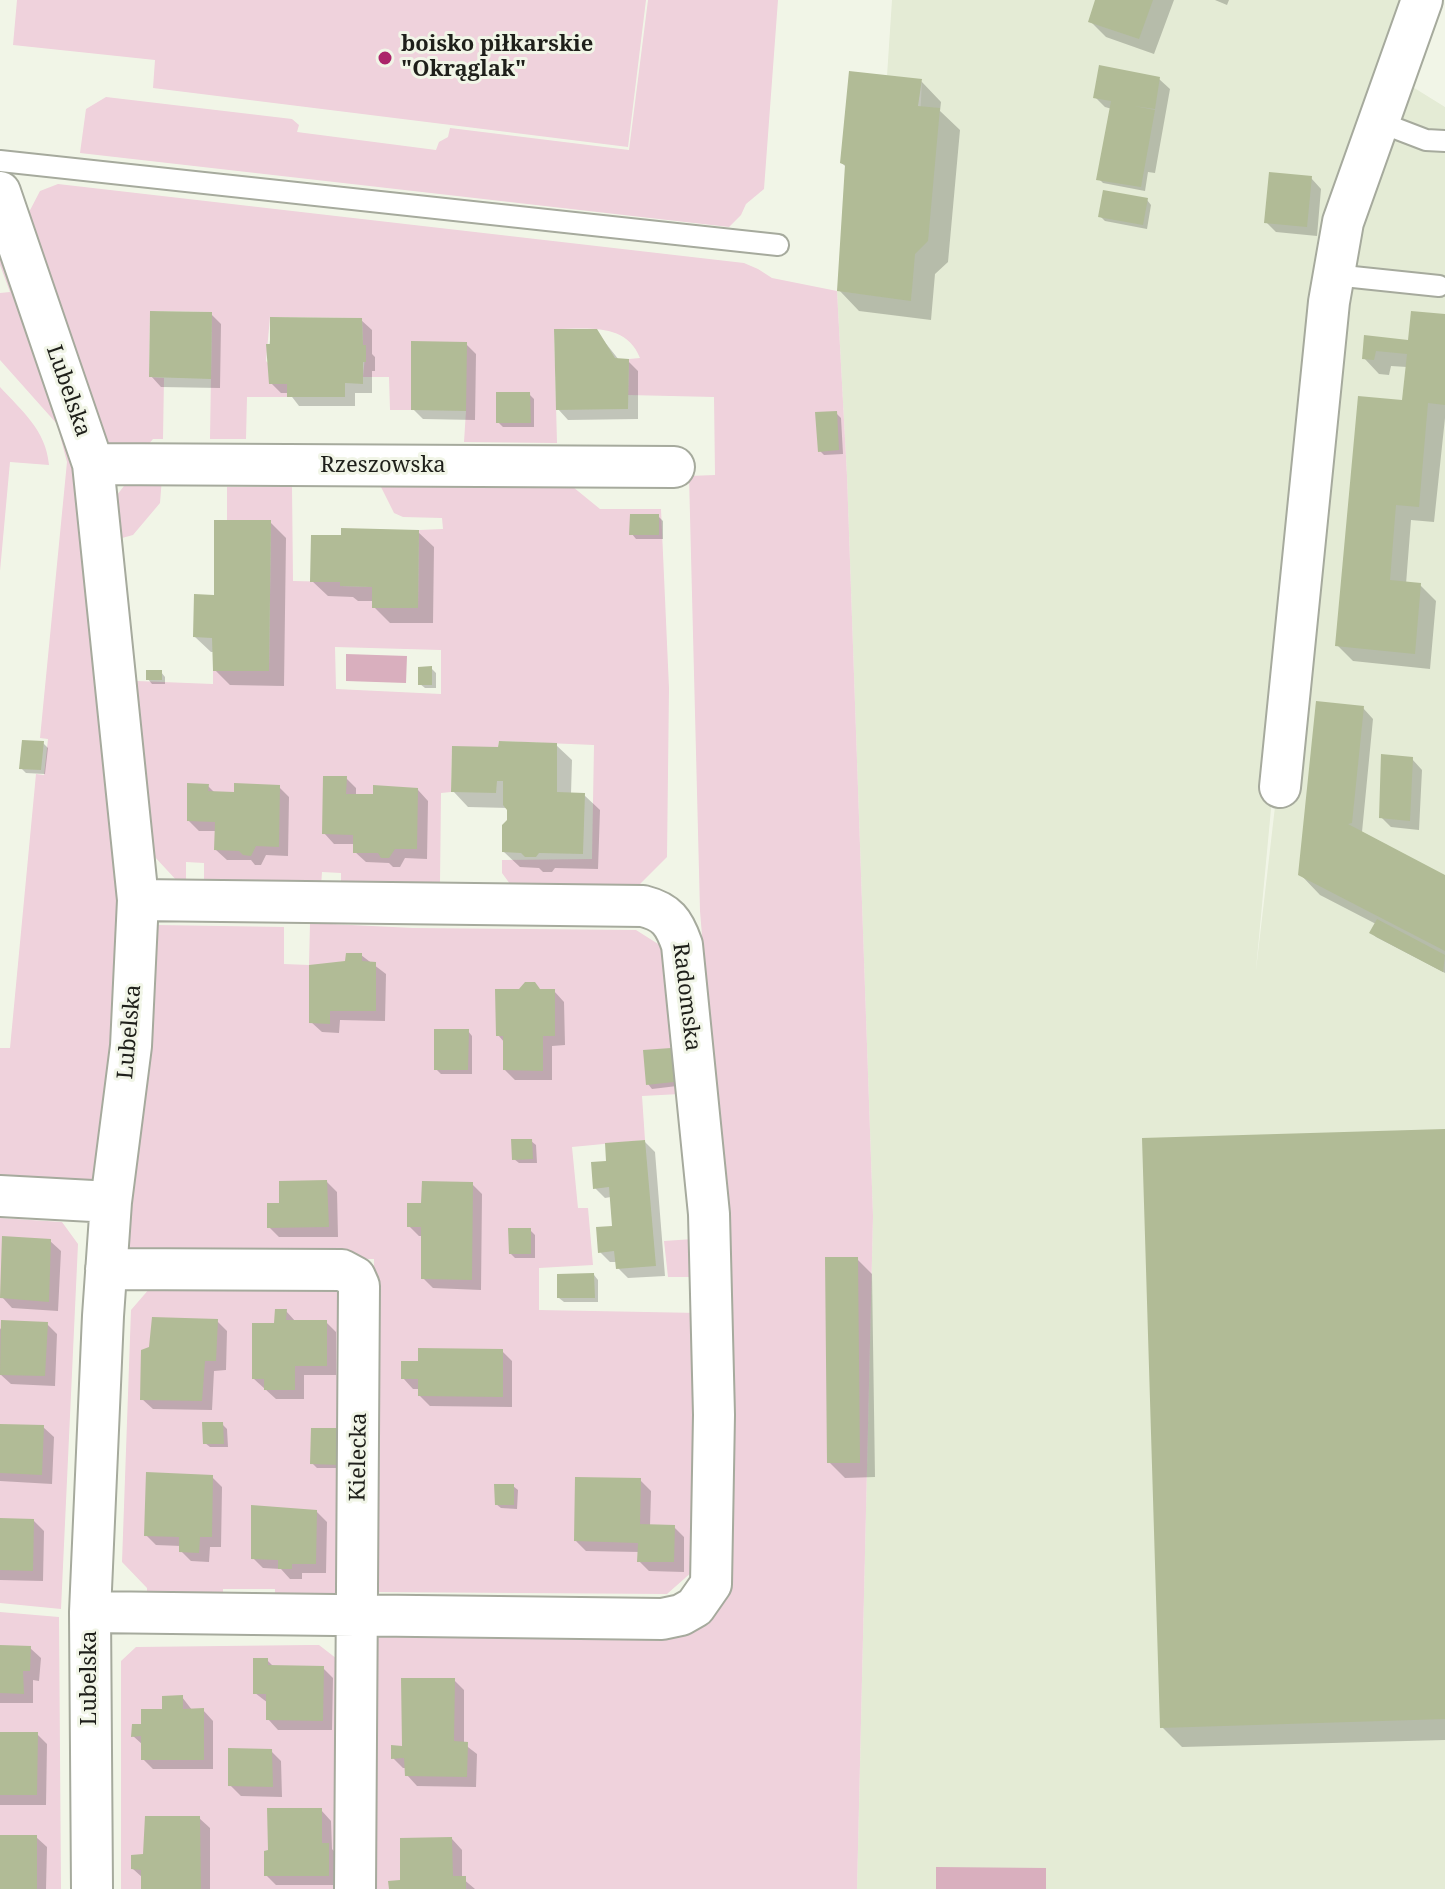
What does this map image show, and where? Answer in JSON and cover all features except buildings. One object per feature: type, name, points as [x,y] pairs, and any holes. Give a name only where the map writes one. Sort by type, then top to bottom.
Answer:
[{"type":"street","points":[[1280,787],[1319,384],[1343,222],[1422,0]]},
{"type":"street","name":"Lubelska","points":[[0,192],[93,464],[138,900],[131,1046],[111,1202],[106,1269],[90,1612],[92,1889]]},
{"type":"street","name":"Rzeszowska","points":[[93,464],[674,467]]},
{"type":"street","name":"Radomska","points":[[138,900],[643,906],[669,916],[682,945],[709,1214],[714,1415],[711,1584],[695,1607],[681,1615],[662,1619],[357,1617]]},
{"type":"street","points":[[0,1196],[111,1202]]},
{"type":"street","name":"Kielecka","points":[[106,1269],[342,1270],[355,1277],[360,1290],[361,1312],[355,1889]]},
{"type":"street","points":[[90,1612],[357,1617]]},
{"type":"lane","points":[[1379,122],[1426,140],[1445,141]]},
{"type":"lane","points":[[0,161],[778,245]]},
{"type":"lane","points":[[1334,275],[1439,286]]},
{"type":"shaded area","name":"boisko piłkarskie \"Okrąglak\"","points":[[17,0],[646,0],[628,147],[153,88],[155,60],[13,45]]},
{"type":"shaded area","points":[[648,0],[778,0],[764,189],[746,204],[741,215],[729,227],[80,153],[86,109],[106,97],[292,119],[299,125],[297,132],[436,150],[439,142],[448,137],[450,128],[629,150]]},
{"type":"shaded area","points":[[892,0],[1423,0],[1395,76],[1445,107],[1445,1889],[857,1889],[873,1216],[847,476],[837,291],[911,300],[922,80],[887,76]],"holes":[[[1314,350],[1291,669],[1256,970]]]},
{"type":"shaded area","points":[[58,184],[744,263],[772,278],[837,291],[847,476],[873,1216],[857,1889],[370,1889],[374,1624],[698,1613],[726,1227],[700,911],[689,476],[715,475],[714,397],[628,395],[629,359],[640,358],[634,346],[625,338],[604,330],[554,329],[557,443],[464,442],[466,411],[411,341],[411,410],[390,410],[389,377],[363,377],[366,345],[363,345],[362,318],[270,317],[266,361],[287,384],[287,397],[247,397],[246,439],[210,439],[212,312],[150,311],[149,377],[164,378],[163,439],[153,439],[141,453],[107,444],[27,216],[40,191]]},
{"type":"shaded area","points":[[0,232],[81,468],[125,958],[94,1183],[0,1181],[0,1048],[10,1048],[36,774],[44,775],[48,739],[40,738],[67,462],[57,424],[0,360],[0,293],[10,292],[0,265]]},
{"type":"shaded area","points":[[0,387],[38,431],[49,465],[10,462],[0,571]]},
{"type":"shaded area","points":[[162,478],[160,503],[133,535],[122,538],[135,667],[131,668],[114,499],[127,482]]},
{"type":"shaded area","points":[[227,487],[292,487],[293,581],[340,582],[340,586],[372,587],[373,608],[418,608],[419,530],[443,529],[442,518],[403,517],[394,513],[381,487],[573,487],[600,509],[661,509],[669,688],[667,857],[639,885],[510,884],[502,873],[502,860],[592,859],[594,745],[499,741],[498,747],[452,747],[451,792],[441,793],[440,884],[341,888],[341,873],[322,872],[321,887],[204,883],[204,863],[186,862],[186,883],[179,883],[153,855],[137,681],[213,684],[213,671],[269,671],[271,521],[227,520]],"holes":[[[335,647],[441,650],[441,694],[336,689]]]},
{"type":"shaded area","points":[[346,654],[407,656],[406,683],[346,681]]},
{"type":"shaded area","points":[[310,923],[413,928],[636,930],[666,949],[680,1094],[642,1096],[645,1140],[572,1147],[578,1208],[588,1208],[593,1265],[539,1268],[539,1310],[700,1313],[701,1564],[667,1594],[373,1592],[374,1259],[121,1259],[157,925],[284,927],[284,964],[309,965]]},
{"type":"shaded area","points":[[0,1218],[62,1222],[78,1244],[61,1609],[0,1603]]},
{"type":"shaded area","points":[[693,1239],[696,1277],[668,1277],[664,1241]]},
{"type":"shaded area","points":[[340,1285],[342,1589],[335,1596],[275,1603],[275,1589],[223,1589],[223,1602],[147,1601],[147,1588],[122,1562],[131,1310],[150,1288]]},
{"type":"shaded area","points":[[0,1612],[59,1617],[61,1889],[0,1889]]},
{"type":"shaded area","points":[[319,1645],[341,1662],[339,1889],[121,1889],[121,1661],[136,1647]]},
{"type":"shaded area","points":[[936,1867],[1046,1868],[1046,1889],[936,1889]]},
{"type":"place","name":"boisko piłkarskie \"Okrąglak\"","points":[[385,58]]}]
